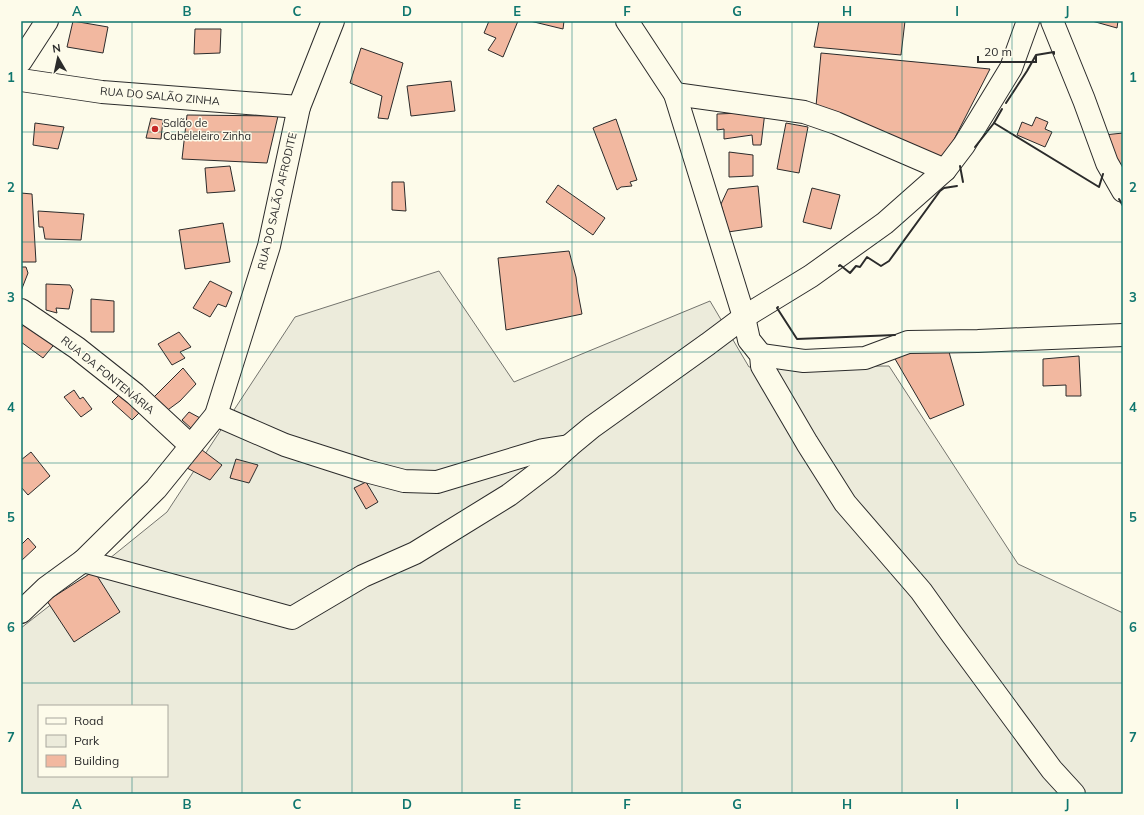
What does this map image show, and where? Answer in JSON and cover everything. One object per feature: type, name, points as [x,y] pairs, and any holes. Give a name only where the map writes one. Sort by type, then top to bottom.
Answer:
[{"type":"street","points":[[21,61],[47,21]]},
{"type":"street","name":"RUA DO SALÃO AFRODITE","points":[[21,612],[46,588],[83,561],[156,489],[190,445],[216,415],[268,246],[299,107],[333,21]]},
{"type":"street","points":[[627,21],[675,94],[744,317],[749,340],[761,355],[762,366],[807,443],[845,503],[921,590],[1052,770],[1074,794]]},
{"type":"street","points":[[83,561],[292,618],[363,576],[415,553],[467,522],[525,483],[592,427],[744,317],[811,276],[885,223],[945,170],[964,145],[1011,68],[1028,21]]},
{"type":"street","points":[[1052,21],[1084,100],[1107,163],[1123,190]]},
{"type":"street","name":"RUA DO SALÃO ZINHA","points":[[21,80],[102,92],[299,107]]},
{"type":"street","points":[[675,94],[804,112],[836,123],[945,170]]},
{"type":"street","name":"RUA DA FONTENÁRIA","points":[[21,310],[77,348],[135,394],[190,445]]},
{"type":"street","points":[[761,355],[804,361],[865,358],[908,342],[978,341],[1123,335]]},
{"type":"street","points":[[216,415],[285,445],[366,471],[404,481],[437,482],[543,450],[569,446]]},
{"type":"green space","points":[[439,271],[514,382],[710,301],[749,367],[889,366],[1018,564],[1123,613],[1123,794],[21,794],[21,628],[167,512],[295,317]]},
{"type":"building","points":[[73,21],[108,27],[103,53],[67,47]]},
{"type":"building","points":[[489,21],[518,21],[503,57],[488,50],[496,38],[484,33]]},
{"type":"building","points":[[530,21],[564,21],[563,29]]},
{"type":"building","points":[[819,21],[905,21],[901,55],[814,47]]},
{"type":"building","points":[[1092,21],[1118,21],[1117,28]]},
{"type":"building","points":[[195,29],[221,29],[220,53],[194,54]]},
{"type":"building","points":[[361,48],[403,63],[388,119],[378,118],[382,96],[350,83]]},
{"type":"building","points":[[821,53],[990,69],[944,159],[816,106]]},
{"type":"building","points":[[451,81],[455,111],[411,116],[407,86]]},
{"type":"building","points":[[765,112],[761,145],[753,145],[752,135],[724,139],[724,129],[717,130],[717,114]]},
{"type":"building","points":[[187,115],[278,116],[267,163],[182,159]]},
{"type":"building","points":[[1036,117],[1048,122],[1045,129],[1052,132],[1045,147],[1017,135],[1022,122],[1032,126]]},
{"type":"building","name":"Salão de Cabeleleiro Zinha","points":[[151,118],[163,120],[161,139],[146,138]]},
{"type":"building","points":[[616,119],[637,180],[630,182],[632,186],[621,187],[617,190],[593,128]]},
{"type":"building","points":[[35,123],[64,127],[58,149],[33,145]]},
{"type":"building","points":[[786,123],[808,127],[799,173],[777,169]]},
{"type":"building","points":[[1123,133],[1123,175],[1104,135]]},
{"type":"building","points":[[729,152],[753,155],[753,176],[729,177]]},
{"type":"building","points":[[230,166],[235,191],[207,193],[205,168]]},
{"type":"building","points":[[392,182],[404,182],[406,211],[392,210]]},
{"type":"building","points":[[558,185],[605,218],[593,235],[546,202]]},
{"type":"building","points":[[758,186],[762,227],[728,232],[721,204],[728,189]]},
{"type":"building","points":[[812,188],[840,195],[831,229],[803,222]]},
{"type":"building","points":[[21,193],[32,194],[36,262],[21,262]]},
{"type":"building","points":[[38,211],[84,214],[81,240],[45,239],[43,227],[39,227]]},
{"type":"building","points":[[223,223],[230,262],[185,269],[179,230]]},
{"type":"building","points":[[569,251],[576,277],[582,314],[506,330],[498,258]]},
{"type":"building","points":[[21,267],[26,267],[28,273],[21,291]]},
{"type":"building","points":[[210,281],[232,292],[226,307],[218,304],[210,317],[193,308]]},
{"type":"building","points":[[46,284],[70,285],[73,290],[69,309],[56,308],[57,313],[46,310]]},
{"type":"building","points":[[91,299],[114,301],[114,332],[91,332]]},
{"type":"building","points":[[29,319],[57,341],[43,358],[21,342],[21,328]]},
{"type":"building","points":[[179,332],[191,347],[180,352],[185,358],[172,365],[158,344]]},
{"type":"building","points":[[891,352],[949,352],[964,405],[930,419]]},
{"type":"building","points":[[1079,356],[1081,396],[1066,396],[1066,385],[1043,386],[1043,359]]},
{"type":"building","points":[[183,368],[196,384],[180,401],[165,412],[151,400]]},
{"type":"building","points":[[74,390],[80,399],[83,397],[92,409],[81,417],[64,397]]},
{"type":"building","points":[[121,393],[141,411],[132,420],[112,402]]},
{"type":"building","points":[[189,412],[202,419],[192,429],[182,420]]},
{"type":"building","points":[[202,450],[222,465],[210,480],[187,468]]},
{"type":"building","points":[[31,452],[50,476],[28,495],[21,487],[21,460]]},
{"type":"building","points":[[236,459],[258,465],[249,483],[230,478]]},
{"type":"building","points":[[366,482],[378,502],[366,509],[354,488]]},
{"type":"building","points":[[28,538],[36,547],[21,561],[21,545]]},
{"type":"building","points":[[94,571],[120,612],[74,642],[47,601]]},
{"type":"wall","points":[[1006,103],[1036,55],[1054,52],[1054,54]]},
{"type":"wall","points":[[1002,109],[994,123],[1099,187],[1103,174]]},
{"type":"wall","points":[[975,147],[994,123]]},
{"type":"wall","points":[[960,166],[963,182]]},
{"type":"wall","points":[[839,266],[840,265],[850,273],[856,266],[860,267],[867,257],[881,266],[889,261],[940,191],[944,188],[957,186]]},
{"type":"wall","points":[[1119,199],[1123,206]]},
{"type":"wall","points":[[778,307],[777,308],[797,339],[895,335]]},
{"type":"place","name":"Salão de Cabeleleiro Zinha","points":[[155,129]]}]
